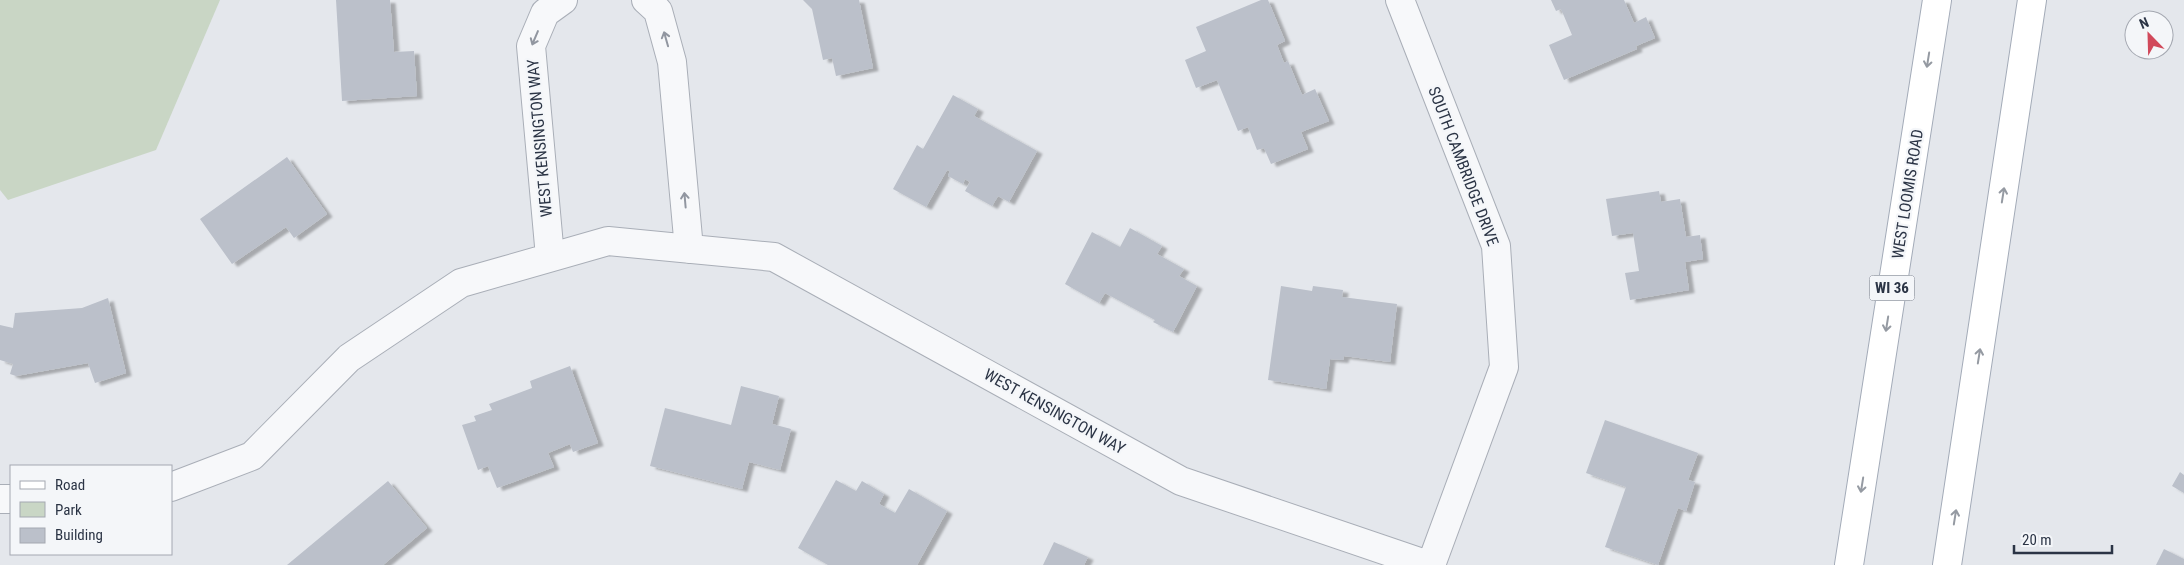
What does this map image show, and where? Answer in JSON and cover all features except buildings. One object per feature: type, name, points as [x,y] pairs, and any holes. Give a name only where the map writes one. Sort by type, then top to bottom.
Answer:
[{"type":"main road","name":"WEST LOOMIS ROAD","points":[[1850,565],[1937,0]]},
{"type":"main road","points":[[1947,565],[2032,0]]},
{"type":"street","name":"WEST KENSINGTON WAY","points":[[550,257],[531,46],[545,13],[563,0]]},
{"type":"street","points":[[646,0],[658,11],[672,62],[689,249]]},
{"type":"street","name":"SOUTH CAMBRIDGE DRIVE","points":[[1400,0],[1496,246],[1504,367],[1430,565]]},
{"type":"street","name":"WEST KENSINGTON WAY","points":[[172,487],[252,456],[349,358],[461,283],[608,241],[774,257],[1181,481],[1430,565]]},
{"type":"green space","points":[[0,0],[220,0],[156,150],[8,200],[0,190]]}]
